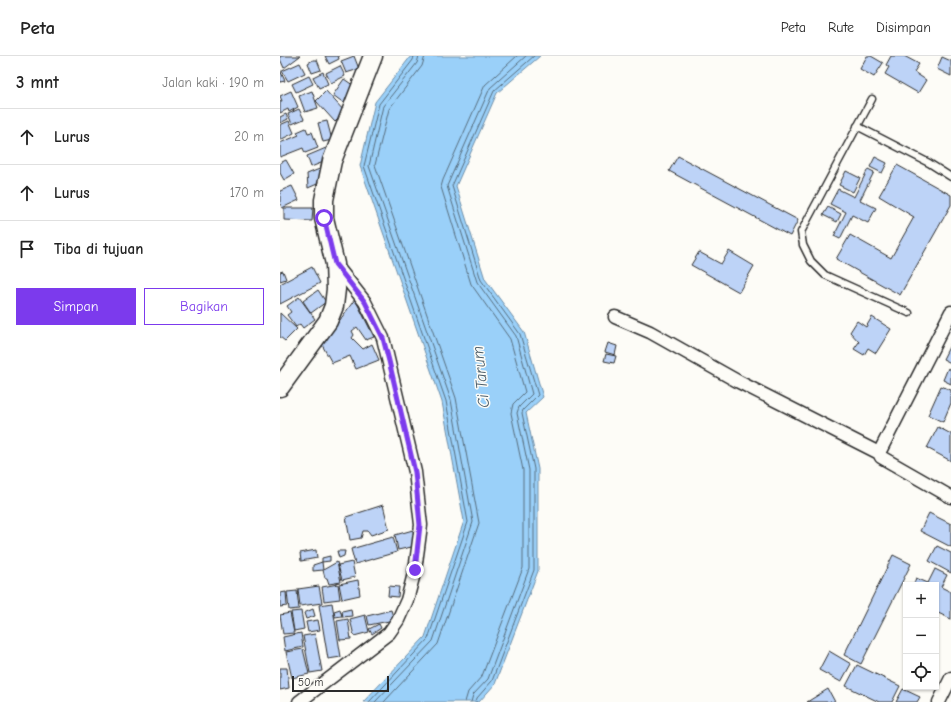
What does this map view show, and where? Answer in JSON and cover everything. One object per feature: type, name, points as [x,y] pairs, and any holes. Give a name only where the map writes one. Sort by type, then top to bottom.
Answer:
[{"type":"street","points":[[280,387],[328,321],[334,306],[336,289],[335,264],[324,218],[324,200],[332,161],[373,56]]},
{"type":"street","points":[[299,702],[389,633],[398,620],[407,600],[415,570],[420,525],[415,472],[383,338],[365,302],[335,264]]},
{"type":"street","points":[[879,453],[951,312]]},
{"type":"street","points":[[615,317],[650,332],[739,382],[879,453],[881,457],[951,497]]},
{"type":"street","points":[[939,702],[951,678]]},
{"type":"lane","points":[[872,98],[801,232],[803,245],[810,261],[825,274],[909,313]]},
{"type":"lane","points":[[857,126],[929,163],[951,177]]},
{"type":"water","name":"Ci Tarum","points":[[411,56],[540,56],[497,93],[456,186],[485,279],[524,332],[543,397],[526,413],[538,469],[538,571],[495,684],[479,702],[363,702],[425,637],[464,521],[442,402],[360,166],[375,102]]},
{"type":"building","points":[[280,56],[300,56],[284,68]]},
{"type":"building","points":[[325,56],[338,56],[339,59],[329,64]]},
{"type":"building","points":[[354,56],[359,69],[346,73],[341,61]]},
{"type":"building","points":[[867,56],[871,56],[883,63],[874,77],[860,69]]},
{"type":"building","points":[[891,56],[904,56],[919,64],[914,72],[926,80],[918,93],[885,74],[889,67],[886,65]]},
{"type":"building","points":[[942,57],[951,61],[951,76],[937,69]]},
{"type":"building","points":[[313,60],[317,60],[321,70],[312,73],[308,63]]},
{"type":"building","points":[[300,63],[305,73],[288,81],[282,71]]},
{"type":"building","points":[[340,66],[345,76],[331,83],[326,73]]},
{"type":"building","points":[[280,70],[285,81],[280,82]]},
{"type":"building","points":[[323,72],[328,84],[319,88],[313,77]]},
{"type":"building","points":[[309,76],[313,84],[296,92],[292,84]]},
{"type":"building","points":[[344,79],[357,88],[345,104],[333,95]]},
{"type":"building","points":[[291,91],[298,107],[289,112],[288,109],[280,113],[280,101],[282,101],[280,96]]},
{"type":"building","points":[[312,91],[318,108],[305,112],[299,96]]},
{"type":"building","points":[[326,91],[345,112],[335,122],[316,101]]},
{"type":"building","points":[[299,109],[304,119],[292,124],[288,114]]},
{"type":"building","points":[[286,114],[288,119],[280,123],[280,117]]},
{"type":"building","points":[[289,121],[294,133],[280,140],[280,125]]},
{"type":"building","points":[[327,121],[332,140],[323,142],[318,123]]},
{"type":"building","points":[[306,128],[308,133],[312,132],[318,148],[305,153],[303,148],[280,157],[280,143],[299,135],[297,132]]},
{"type":"building","points":[[326,148],[331,159],[311,167],[307,156]]},
{"type":"building","points":[[678,156],[798,220],[790,236],[669,171]]},
{"type":"building","points":[[875,157],[887,163],[882,173],[870,167]]},
{"type":"building","points":[[286,160],[294,174],[284,180],[280,173],[280,163]]},
{"type":"building","points":[[897,165],[951,195],[951,205],[900,295],[836,259],[850,235],[891,258],[914,217],[879,196]]},
{"type":"building","points":[[322,168],[322,182],[308,188],[307,174]]},
{"type":"building","points":[[868,169],[874,172],[860,200],[876,208],[868,223],[852,215],[840,239],[834,236],[846,212],[830,204],[838,189],[854,197]]},
{"type":"building","points":[[846,171],[860,178],[853,192],[839,185]]},
{"type":"building","points":[[292,186],[299,200],[282,208],[280,203],[280,191]]},
{"type":"building","points":[[828,207],[841,214],[837,222],[823,215]]},
{"type":"building","points":[[284,208],[313,208],[312,221],[284,220]]},
{"type":"building","points":[[729,251],[754,266],[739,292],[691,265],[699,252],[721,264]]},
{"type":"building","points":[[312,267],[320,283],[280,304],[280,284]]},
{"type":"building","points":[[283,271],[286,279],[280,281],[280,272]]},
{"type":"building","points":[[318,290],[326,302],[311,313],[303,301]]},
{"type":"building","points":[[299,297],[315,319],[303,328],[300,324],[296,327],[287,315],[291,312],[287,306]]},
{"type":"building","points":[[355,299],[374,337],[366,340],[357,327],[352,331],[354,335],[352,338],[363,349],[372,344],[379,360],[356,369],[350,356],[332,363],[322,345]]},
{"type":"building","points":[[280,313],[297,329],[285,341],[280,337]]},
{"type":"building","points":[[872,317],[891,329],[876,353],[868,348],[864,355],[854,349],[859,342],[850,332],[857,321],[866,327]]},
{"type":"building","points":[[608,343],[617,346],[615,355],[605,352]]},
{"type":"building","points":[[951,343],[951,363],[943,359]]},
{"type":"building","points":[[606,354],[616,356],[614,363],[604,361]]},
{"type":"building","points":[[948,368],[951,370],[951,384],[943,380]]},
{"type":"building","points":[[941,386],[951,390],[951,403],[943,422],[928,415]]},
{"type":"building","points":[[938,427],[951,434],[951,461],[927,448]]},
{"type":"building","points":[[383,505],[389,529],[371,535],[368,531],[363,531],[361,538],[350,540],[346,517]]},
{"type":"building","points":[[929,513],[951,524],[951,547],[920,531]]},
{"type":"building","points":[[413,530],[416,546],[398,550],[395,535]]},
{"type":"building","points":[[393,537],[397,552],[355,564],[351,549]]},
{"type":"building","points":[[937,546],[951,553],[951,573],[929,561]]},
{"type":"building","points":[[316,550],[317,558],[301,561],[300,553]]},
{"type":"building","points":[[337,551],[345,551],[344,556],[339,558]]},
{"type":"building","points":[[893,555],[911,564],[861,664],[844,655]]},
{"type":"building","points":[[330,556],[330,561],[322,562],[322,558]]},
{"type":"building","points":[[322,562],[323,570],[313,571],[313,565]]},
{"type":"building","points":[[337,562],[341,582],[329,584],[327,578],[325,578],[323,570]]},
{"type":"building","points":[[352,562],[355,577],[342,580],[338,565]]},
{"type":"building","points":[[935,569],[947,575],[941,587],[951,592],[951,619],[939,613],[939,582],[928,582]]},
{"type":"building","points":[[916,578],[926,582],[914,582]]},
{"type":"building","points":[[358,580],[360,595],[342,599],[339,584]]},
{"type":"building","points":[[338,584],[340,599],[324,601],[322,587]]},
{"type":"building","points":[[319,586],[322,603],[300,606],[298,589]]},
{"type":"building","points":[[389,586],[399,587],[398,597],[388,596]]},
{"type":"building","points":[[297,591],[299,609],[289,610],[287,592]]},
{"type":"building","points":[[286,592],[287,606],[280,607],[280,593]]},
{"type":"building","points":[[332,603],[341,657],[328,659],[319,605]]},
{"type":"building","points":[[313,609],[315,616],[306,619],[304,613]]},
{"type":"building","points":[[340,609],[342,616],[335,617],[334,611]]},
{"type":"building","points":[[351,609],[352,616],[343,617],[342,611]]},
{"type":"building","points":[[391,610],[394,620],[369,625],[367,616]]},
{"type":"building","points":[[301,611],[304,629],[294,631],[291,612]]},
{"type":"building","points":[[290,613],[294,633],[283,634],[280,615]]},
{"type":"building","points":[[365,615],[369,632],[354,636],[350,619]]},
{"type":"building","points":[[348,619],[351,639],[340,640],[337,621]]},
{"type":"building","points":[[318,620],[320,630],[308,632],[306,622]]},
{"type":"building","points":[[379,624],[381,628],[372,634],[369,629]]},
{"type":"building","points":[[301,633],[303,647],[285,651],[283,637]]},
{"type":"building","points":[[315,634],[322,671],[310,673],[303,636]]},
{"type":"building","points":[[303,649],[309,674],[292,678],[286,652]]},
{"type":"building","points":[[829,651],[851,664],[841,682],[819,670]]},
{"type":"building","points":[[857,665],[900,686],[892,702],[879,702],[846,686]]},
{"type":"building","points":[[280,668],[287,668],[289,688],[280,690]]},
{"type":"building","points":[[828,689],[835,702],[807,702]]},
{"type":"building","points":[[903,689],[920,697],[917,702],[896,702]]},
{"type":"route","points":[[324,218],[335,264],[365,302],[383,338],[389,361],[415,472],[420,525],[415,570]]}]
